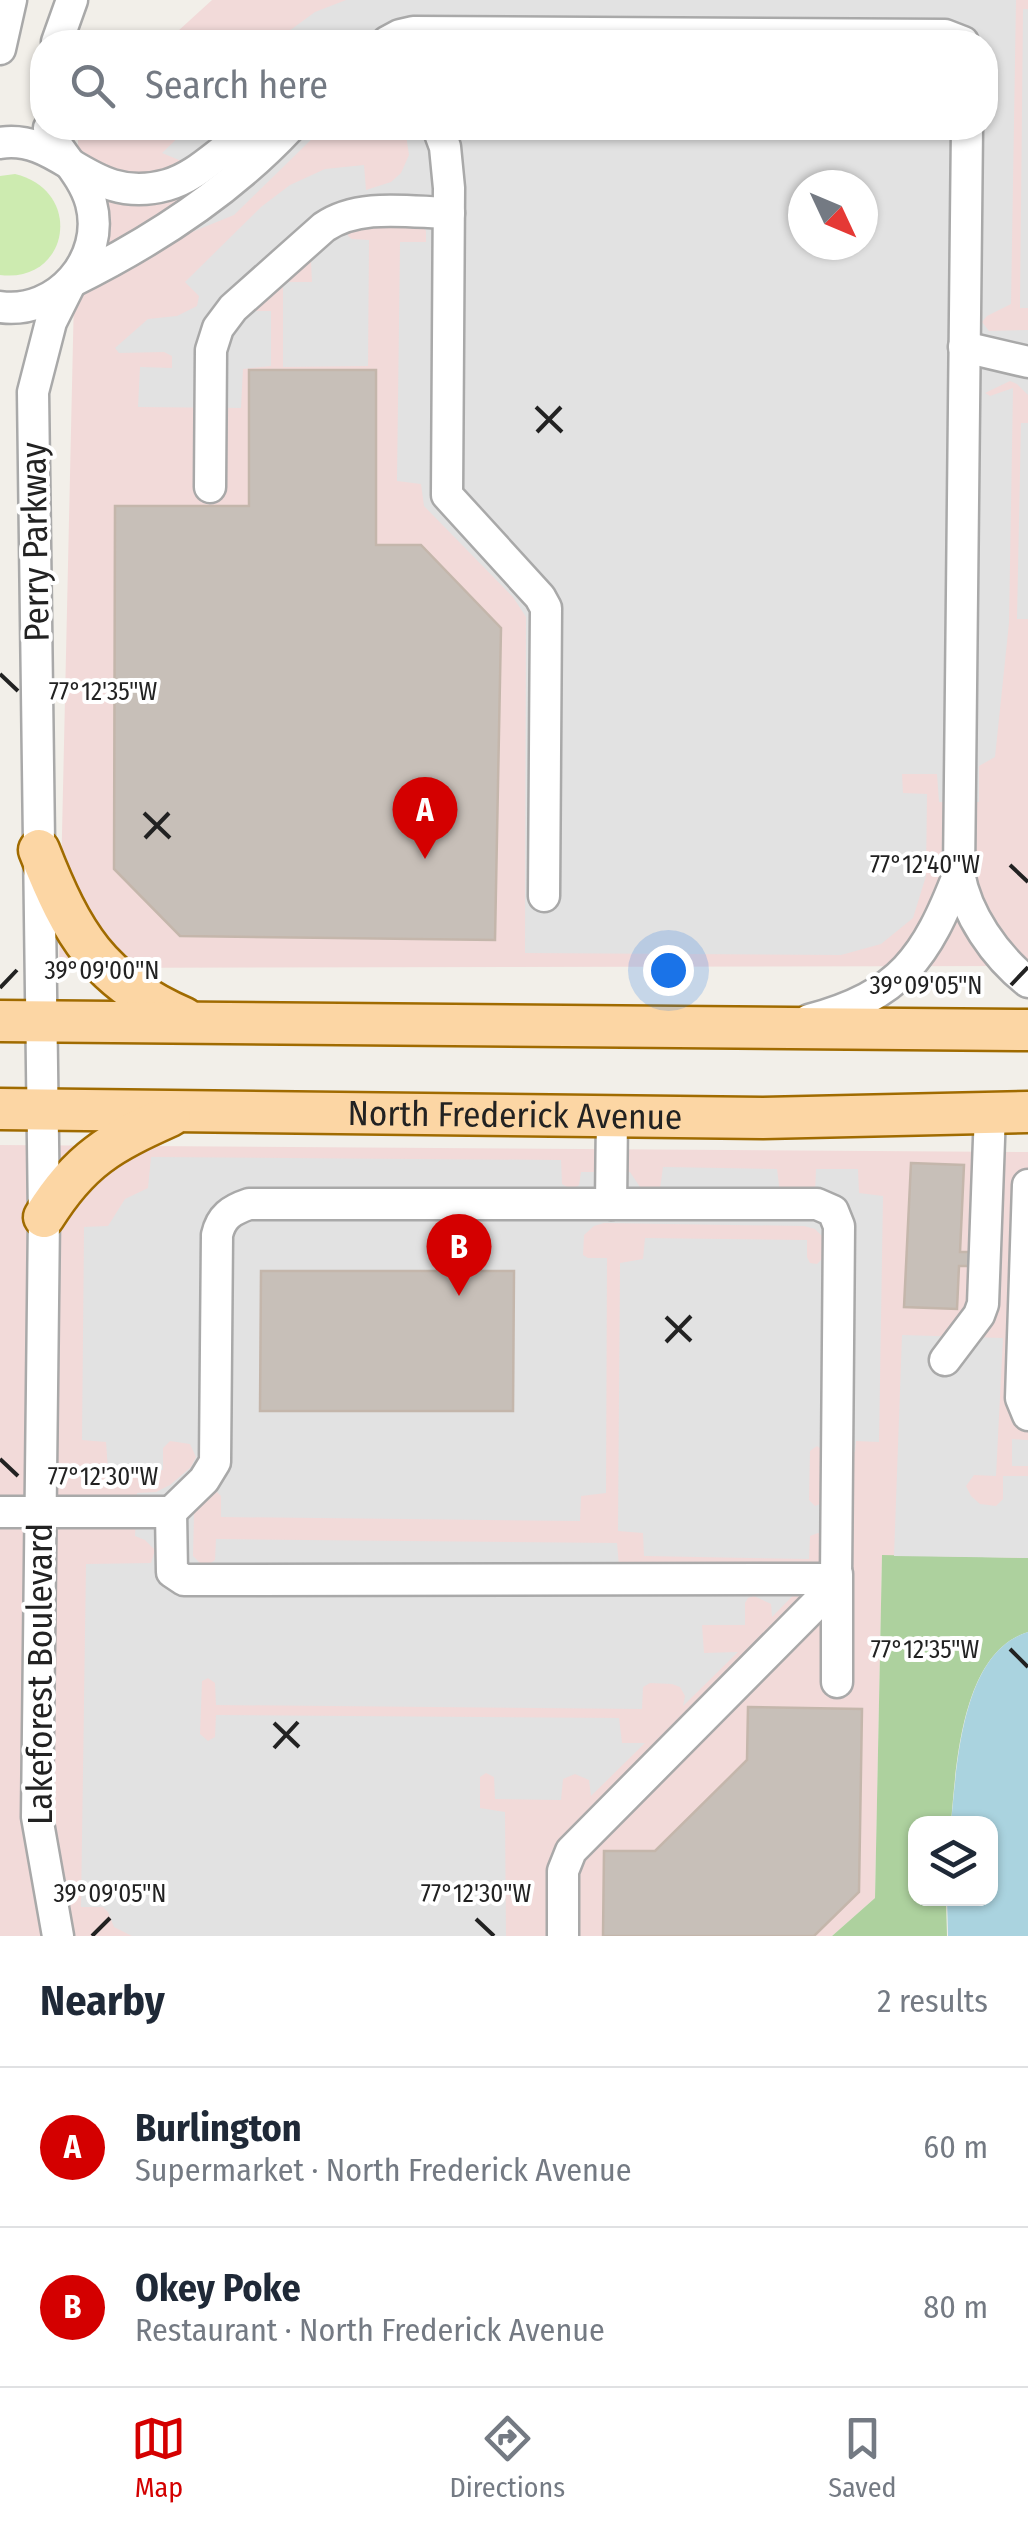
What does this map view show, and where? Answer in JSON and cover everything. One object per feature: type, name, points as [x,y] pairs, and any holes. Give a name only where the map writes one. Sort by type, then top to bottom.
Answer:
[{"type":"main road","points":[[39,850],[56,894],[94,956],[118,982],[150,1003],[197,1024]]},
{"type":"main road","points":[[0,1021],[1028,1030]]},
{"type":"main road","name":"North Frederick Avenue","points":[[0,1109],[763,1118],[1009,1112]]},
{"type":"main road","points":[[44,1217],[64,1184],[94,1156],[116,1140],[185,1109]]},
{"type":"street","points":[[0,49],[11,0]]},
{"type":"street","points":[[61,30],[72,0]]},
{"type":"street","points":[[53,140],[68,164]]},
{"type":"street","points":[[0,143],[39,146],[92,179],[112,186],[161,187],[189,176],[235,140]]},
{"type":"street","points":[[0,308],[43,302],[71,282],[147,241],[256,162],[277,140]]},
{"type":"street","points":[[441,140],[448,167],[449,213],[447,494],[537,592],[546,608],[544,896]]},
{"type":"street","points":[[967,140],[959,873],[962,891],[986,934],[1013,970],[1028,982]]},
{"type":"street","name":"Perry Parkway","points":[[43,1110],[33,392],[51,322],[87,258],[94,223],[88,192],[68,164]]},
{"type":"street","points":[[210,487],[211,350],[218,328],[232,308],[324,227],[342,216],[361,212],[449,213]]},
{"type":"street","points":[[964,347],[1028,362]]},
{"type":"street","points":[[782,1027],[858,1004],[906,970],[936,929],[959,873]]},
{"type":"street","name":"Lakeforest Boulevard","points":[[43,1110],[37,1817],[58,1936]]},
{"type":"street","points":[[945,1360],[983,1304],[1009,1112]]},
{"type":"street","points":[[611,1204],[612,1116]]},
{"type":"street","points":[[1028,1185],[1022,1398],[1028,1415]]},
{"type":"street","points":[[0,1512],[171,1512],[204,1480],[215,1462],[217,1234],[226,1215],[249,1204],[817,1204],[833,1212],[839,1226],[837,1682]]},
{"type":"street","points":[[171,1512],[172,1572],[184,1580],[837,1575]]},
{"type":"street","points":[[562,1936],[564,1871],[571,1851],[822,1598],[837,1575]]},
{"type":"shaded area","points":[[212,0],[1028,0],[1028,966],[59,968],[74,296],[97,264],[78,161],[78,140],[998,140],[998,30],[179,30]]},
{"type":"shaded area","points":[[346,0],[1016,0],[1011,304],[982,322],[989,331],[1028,330],[1028,395],[1010,381],[985,393],[990,396],[1013,388],[1009,623],[995,757],[979,766],[979,802],[939,802],[937,774],[902,774],[903,793],[927,794],[926,876],[913,918],[881,944],[841,955],[525,953],[526,617],[513,597],[424,506],[421,484],[397,481],[400,242],[426,242],[422,225],[354,224],[348,229],[352,239],[369,240],[368,366],[283,367],[283,282],[312,282],[308,258],[247,311],[271,311],[271,366],[243,369],[241,408],[138,407],[140,367],[172,368],[172,356],[164,352],[119,353],[115,348],[148,319],[177,316],[197,306],[199,296],[185,282],[261,207],[290,185],[325,169],[364,165],[366,190],[391,182],[401,173],[409,155],[407,140],[998,140],[998,30],[290,30],[315,12]]},
{"type":"shaded area","points":[[1023,9],[1028,9],[1028,308],[1020,308]]},
{"type":"shaded area","points":[[176,140],[311,140],[234,215],[192,232],[181,202],[196,188],[184,162],[162,153]]},
{"type":"shaded area","points":[[1021,423],[1028,423],[1028,619],[1017,619]]},
{"type":"shaded area","points":[[0,1145],[1028,1152],[1028,1558],[882,1556],[875,1898],[832,1936],[0,1936]]},
{"type":"shaded area","points":[[151,1157],[561,1160],[562,1184],[572,1190],[579,1185],[581,1172],[630,1172],[640,1187],[660,1189],[663,1167],[777,1169],[780,1193],[815,1192],[816,1169],[858,1169],[859,1193],[883,1196],[879,1442],[856,1441],[855,1452],[825,1452],[817,1446],[810,1451],[809,1500],[815,1506],[823,1503],[822,1535],[810,1536],[809,1559],[644,1556],[643,1533],[618,1531],[620,1263],[643,1259],[645,1238],[807,1240],[807,1257],[810,1263],[817,1264],[827,1254],[824,1238],[815,1229],[804,1226],[604,1223],[584,1235],[583,1255],[607,1258],[606,1493],[581,1496],[580,1521],[221,1517],[221,1496],[217,1492],[194,1513],[193,1556],[208,1565],[215,1560],[216,1539],[617,1543],[619,1566],[819,1569],[772,1617],[771,1604],[754,1596],[745,1603],[745,1625],[702,1625],[704,1653],[738,1652],[683,1706],[685,1696],[680,1687],[650,1683],[643,1687],[642,1709],[216,1705],[215,1683],[208,1678],[202,1681],[200,1734],[208,1741],[215,1737],[216,1715],[619,1718],[622,1743],[645,1743],[591,1796],[589,1780],[575,1774],[563,1779],[561,1800],[495,1799],[494,1777],[486,1773],[480,1777],[480,1808],[505,1812],[506,1936],[132,1936],[114,1927],[103,1907],[81,1907],[86,1564],[151,1563],[155,1550],[135,1536],[137,1493],[156,1492],[170,1485],[191,1467],[196,1457],[190,1444],[170,1441],[163,1448],[163,1470],[108,1469],[106,1442],[82,1440],[84,1227],[108,1226],[125,1199],[148,1188]],"holes":[[[514,1272],[513,1411],[260,1411]]]},
{"type":"shaded area","points":[[902,1335],[1003,1338],[996,1476],[974,1475],[966,1486],[980,1504],[996,1506],[1003,1499],[1003,1476],[1028,1476],[1028,1558],[894,1556]]},
{"type":"shaded area","points":[[1012,1439],[1028,1440],[1028,1466],[1012,1466]]},
{"type":"green space","points":[[15,174],[37,184],[52,198],[60,234],[54,251],[41,265],[23,274],[0,275],[0,176]]},
{"type":"green space","points":[[882,1555],[1028,1558],[1028,1632],[1006,1644],[988,1662],[976,1686],[960,1743],[952,1816],[908,1816],[908,1906],[946,1906],[947,1936],[832,1936],[875,1898]]},
{"type":"water","points":[[1028,1632],[1028,1936],[948,1936],[947,1906],[998,1906],[998,1816],[952,1816],[967,1714],[989,1662],[1006,1644]]},
{"type":"building","points":[[249,370],[376,370],[376,545],[421,545],[501,628],[495,940],[180,936],[114,869],[115,506],[249,506]]},
{"type":"building","points":[[911,1163],[964,1165],[960,1252],[970,1252],[970,1266],[959,1266],[957,1309],[904,1307]]},
{"type":"building","points":[[261,1271],[514,1271],[513,1411],[260,1411]]},
{"type":"building","points":[[748,1707],[862,1709],[859,1892],[814,1936],[603,1936],[604,1851],[655,1851],[747,1760]]},
{"type":"place","name":"Burlington","points":[[425,859]]},
{"type":"place","name":"Okey Poke","points":[[459,1296]]}]
